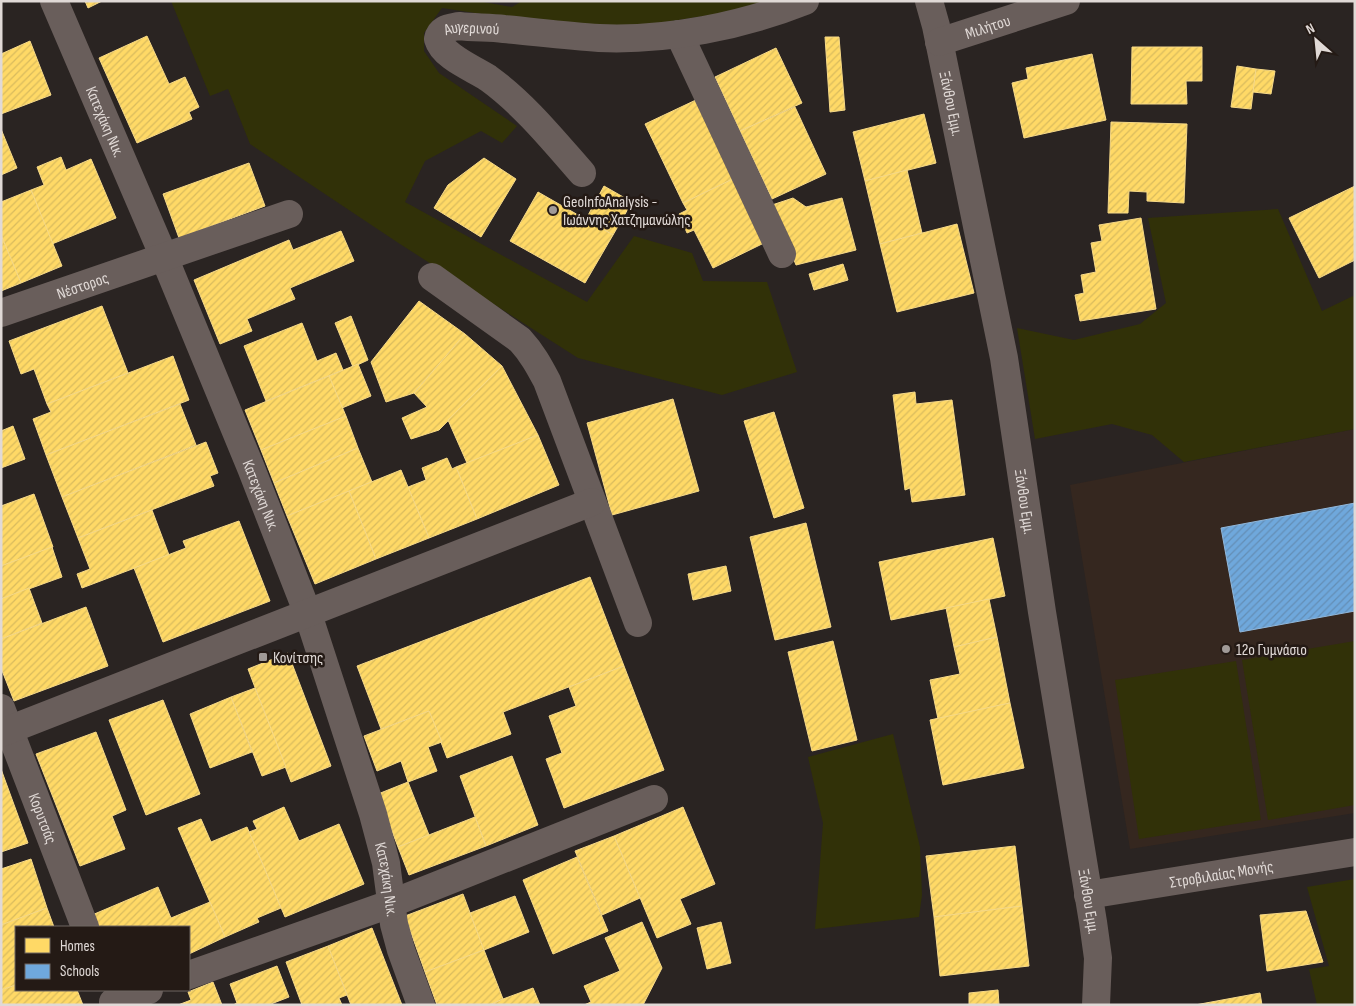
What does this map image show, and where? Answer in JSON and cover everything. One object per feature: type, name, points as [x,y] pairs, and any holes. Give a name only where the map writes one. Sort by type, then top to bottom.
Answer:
[{"type":"street","name":"Κατεχάκη Νικ.","points":[[54,1],[164,257],[251,468],[308,614],[373,814],[386,863],[394,924],[401,950],[421,1005]]},
{"type":"street","name":"Αυγερινού","points":[[582,173],[536,121],[507,93],[444,51],[438,39],[440,33],[446,28],[459,26],[600,38],[650,37],[680,34],[748,19],[805,1]]},
{"type":"street","name":"Ξάνθου Εμμ.","points":[[929,1],[1004,358],[1042,612],[1098,958],[1096,1005]]},
{"type":"street","name":"Μιλήτου","points":[[939,42],[1066,1]]},
{"type":"street","points":[[680,34],[782,254]]},
{"type":"street","name":"Νέστορος","points":[[1,313],[289,214]]},
{"type":"street","points":[[432,277],[520,340],[531,352],[547,381],[638,624]]},
{"type":"street","points":[[4,724],[308,614],[592,502]]},
{"type":"street","name":"Κορυτσάς","points":[[4,724],[85,926]]},
{"type":"street","points":[[190,975],[390,904],[654,799]]},
{"type":"street","name":"Στροβιλαίας Μονής","points":[[1088,895],[1355,852]]},
{"type":"street","points":[[112,999],[145,991]]},
{"type":"shaded area","points":[[171,1],[478,1],[512,7],[522,1],[766,1],[736,11],[640,26],[541,23],[442,8],[424,33],[424,51],[439,73],[517,126],[502,143],[481,131],[425,161],[405,202],[587,302],[634,236],[692,253],[703,281],[767,282],[797,372],[722,395],[578,358],[400,244],[250,144],[228,89],[210,96]]},
{"type":"shaded area","points":[[1278,209],[1322,311],[1353,296],[1355,299],[1355,429],[1184,462],[1152,435],[1112,424],[1035,439],[1017,328],[1074,340],[1140,324],[1166,303],[1148,218]]},
{"type":"shaded area","name":"12o Γυμνάσιο","points":[[1355,429],[1355,813],[1130,849],[1070,485]]},
{"type":"shaded area","points":[[1355,641],[1355,805],[1268,820],[1242,660]]},
{"type":"shaded area","points":[[1236,661],[1261,820],[1139,839],[1115,680]]},
{"type":"shaded area","points":[[893,734],[920,847],[922,895],[919,917],[815,929],[823,823],[808,757]]},
{"type":"shaded area","points":[[1355,879],[1355,1005],[1317,1005],[1309,969],[1329,966],[1307,887]]},
{"type":"building: Homes","points":[[85,1],[102,1],[88,8]]},
{"type":"building: Homes","points":[[147,36],[169,84],[185,77],[199,107],[189,112],[192,119],[137,143],[99,58]]},
{"type":"building: Homes","points":[[825,37],[839,37],[845,110],[830,112]]},
{"type":"building: Homes","points":[[30,41],[51,95],[1,114],[1,54]]},
{"type":"building: Homes","points":[[1132,47],[1202,47],[1202,81],[1186,81],[1187,104],[1131,104]]},
{"type":"building: Homes","points":[[776,48],[802,103],[740,131],[715,77]]},
{"type":"building: Homes","points":[[1092,54],[1106,120],[1024,138],[1012,83],[1028,79],[1026,68]]},
{"type":"building: Homes","points":[[1237,66],[1256,69],[1251,109],[1231,107]]},
{"type":"building: Homes","points":[[1256,69],[1275,71],[1271,94],[1253,92]]},
{"type":"building: Homes","points":[[698,99],[735,178],[683,203],[645,124]]},
{"type":"building: Homes","points":[[795,107],[826,174],[772,199],[740,131]]},
{"type":"building: Homes","points":[[924,114],[936,163],[865,181],[853,132]]},
{"type":"building: Homes","points":[[1111,122],[1187,124],[1184,203],[1147,201],[1147,192],[1129,191],[1128,213],[1108,213]]},
{"type":"building: Homes","points":[[1,129],[17,168],[1,175]]},
{"type":"building: Homes","points":[[61,157],[66,170],[91,159],[116,218],[52,244],[31,190],[44,185],[37,167]]},
{"type":"building: Homes","points":[[484,158],[516,179],[481,237],[434,208],[448,185]]},
{"type":"building: Homes","points":[[249,163],[265,206],[179,238],[163,194]]},
{"type":"building: Homes","points":[[907,170],[922,233],[880,244],[865,181]]},
{"type":"building: Homes","points":[[735,178],[766,242],[713,268],[694,230],[687,233],[679,214],[687,210],[683,203]]},
{"type":"building: Homes","points":[[604,186],[632,202],[613,235],[586,219]]},
{"type":"building: Homes","points":[[1355,186],[1355,260],[1319,278],[1289,218]]},
{"type":"building: Homes","points":[[31,190],[62,266],[21,283],[1,235],[1,202]]},
{"type":"building: Homes","points":[[538,192],[613,235],[585,283],[510,241]]},
{"type":"building: Homes","points":[[793,198],[806,207],[842,198],[856,250],[796,265],[772,205]]},
{"type":"building: Homes","points":[[1141,218],[1156,309],[1080,321],[1075,295],[1084,293],[1081,275],[1096,272],[1091,243],[1102,241],[1099,225]]},
{"type":"building: Homes","points":[[957,224],[974,293],[897,312],[880,244]]},
{"type":"building: Homes","points":[[341,231],[354,261],[290,288],[295,299],[247,319],[252,331],[220,344],[194,280],[289,240],[293,250]]},
{"type":"building: Homes","points":[[1,235],[21,283],[1,291]]},
{"type":"building: Homes","points":[[843,264],[848,280],[814,290],[809,274]]},
{"type":"building: Homes","points":[[419,301],[465,334],[414,393],[386,402],[371,362]]},
{"type":"building: Homes","points":[[102,306],[128,373],[47,404],[34,369],[21,374],[9,341]]},
{"type":"building: Homes","points":[[351,316],[368,360],[353,367],[335,323]]},
{"type":"building: Homes","points":[[302,323],[317,361],[336,353],[343,370],[266,401],[244,346]]},
{"type":"building: Homes","points":[[465,334],[502,366],[439,430],[411,439],[402,418],[427,407],[414,393]]},
{"type":"building: Homes","points":[[173,356],[189,400],[46,455],[33,419],[51,412],[47,404]]},
{"type":"building: Homes","points":[[358,364],[371,396],[342,408],[329,376]]},
{"type":"building: Homes","points":[[502,366],[538,435],[467,463],[448,420]]},
{"type":"building: Homes","points":[[329,376],[346,416],[261,450],[245,410]]},
{"type":"building: Homes","points":[[915,392],[916,404],[952,400],[965,495],[912,502],[910,488],[905,490],[893,395]]},
{"type":"building: Homes","points":[[673,399],[699,491],[612,515],[587,423]]},
{"type":"building: Homes","points":[[180,404],[196,445],[62,497],[46,455]]},
{"type":"building: Homes","points":[[774,412],[804,508],[774,518],[744,421]]},
{"type":"building: Homes","points":[[346,416],[358,448],[274,483],[261,450]]},
{"type":"building: Homes","points":[[13,426],[25,459],[1,468],[1,431]]},
{"type":"building: Homes","points":[[538,435],[559,485],[477,519],[456,467]]},
{"type":"building: Homes","points":[[206,442],[218,473],[210,476],[214,486],[78,538],[62,497]]},
{"type":"building: Homes","points":[[358,448],[372,482],[287,516],[274,483]]},
{"type":"building: Homes","points":[[447,458],[452,469],[456,467],[477,519],[429,538],[408,487],[426,480],[422,468]]},
{"type":"building: Homes","points":[[401,470],[429,538],[376,559],[349,491]]},
{"type":"building: Homes","points":[[349,491],[376,559],[315,584],[287,516]]},
{"type":"building: Homes","points":[[34,494],[53,547],[1,566],[1,506]]},
{"type":"building: Homes","points":[[152,510],[169,555],[82,588],[77,574],[90,569],[78,538]]},
{"type":"building: Homes","points":[[239,521],[270,601],[163,642],[134,568],[186,548],[183,541]]},
{"type":"building: Homes","points":[[806,523],[831,627],[775,640],[750,537]]},
{"type":"building: Homes","points":[[993,538],[1005,596],[891,620],[879,562]]},
{"type":"building: Homes","points":[[52,547],[62,577],[1,599],[1,566]]},
{"type":"building: Homes","points":[[726,566],[731,591],[693,600],[688,574]]},
{"type":"building: Homes","points":[[590,577],[624,666],[503,712],[511,734],[447,758],[429,711],[381,729],[357,666]]},
{"type":"building: Homes","points":[[29,588],[42,623],[1,639],[1,599]]},
{"type":"building: Homes","points":[[989,599],[997,637],[954,647],[946,608]]},
{"type":"building: Homes","points":[[86,607],[108,666],[14,701],[1,668],[1,639]]},
{"type":"building: Homes","points":[[997,637],[1010,703],[938,719],[930,680],[960,674],[954,647]]},
{"type":"building: Homes","points":[[833,641],[857,740],[812,751],[788,652]]},
{"type":"building: Homes","points":[[288,653],[331,766],[291,782],[248,669]]},
{"type":"building: Homes","points":[[624,666],[664,770],[564,808],[546,759],[562,753],[549,716],[576,706],[569,687]]},
{"type":"building: Homes","points":[[255,688],[286,767],[262,776],[231,697]]},
{"type":"building: Homes","points":[[231,697],[252,752],[210,768],[190,714]]},
{"type":"building: Homes","points":[[163,700],[200,794],[146,815],[109,720]]},
{"type":"building: Homes","points":[[1010,703],[1024,768],[943,785],[930,720]]},
{"type":"building: Homes","points":[[429,711],[442,742],[428,747],[437,771],[408,782],[401,761],[377,771],[364,736]]},
{"type":"building: Homes","points":[[96,732],[126,810],[112,816],[125,849],[80,866],[36,754]]},
{"type":"building: Homes","points":[[512,756],[538,825],[486,846],[460,776]]},
{"type":"building: Homes","points":[[1,769],[28,843],[1,852]]},
{"type":"building: Homes","points":[[408,782],[429,835],[398,847],[378,794]]},
{"type":"building: Homes","points":[[284,807],[299,841],[339,824],[364,884],[285,917],[249,832],[257,829],[253,821]]},
{"type":"building: Homes","points":[[683,807],[715,884],[680,899],[691,924],[657,938],[614,836]]},
{"type":"building: Homes","points":[[475,817],[486,846],[409,875],[398,847]]},
{"type":"building: Homes","points":[[201,819],[211,842],[247,827],[281,908],[257,918],[259,922],[225,937],[178,828]]},
{"type":"building: Homes","points":[[614,836],[640,898],[602,915],[575,851]]},
{"type":"building: Homes","points":[[1015,846],[1022,906],[934,917],[926,856]]},
{"type":"building: Homes","points":[[577,857],[608,931],[553,954],[523,880]]},
{"type":"building: Homes","points":[[31,859],[47,908],[1,925],[1,869]]},
{"type":"building: Homes","points":[[158,887],[171,918],[210,902],[225,937],[190,954],[190,926],[97,926],[92,915]]},
{"type":"building: Homes","points":[[463,894],[484,950],[425,972],[405,916]]},
{"type":"building: Homes","points":[[515,896],[529,932],[484,950],[470,913]]},
{"type":"building: Homes","points":[[1022,906],[1029,966],[940,976],[934,917]]},
{"type":"building: Homes","points":[[47,908],[54,926],[15,926],[15,985],[1,990],[1,925]]},
{"type":"building: Homes","points":[[1306,911],[1323,962],[1267,971],[1260,915]]},
{"type":"building: Homes","points":[[642,922],[662,968],[643,1005],[584,1005],[591,1002],[584,986],[620,971],[605,938]]},
{"type":"building: Homes","points":[[721,922],[731,963],[707,969],[697,928]]},
{"type":"building: Homes","points":[[372,928],[402,1005],[351,1005],[328,946]]},
{"type":"building: Homes","points":[[328,946],[347,995],[339,998],[342,1005],[302,1005],[286,962]]},
{"type":"building: Homes","points":[[484,950],[503,999],[489,1005],[437,1005],[425,972]]},
{"type":"building: Homes","points":[[277,966],[289,997],[272,1005],[233,1005],[237,1003],[230,984]]},
{"type":"building: Homes","points":[[213,982],[222,1005],[178,1005],[191,1000],[188,992]]},
{"type":"building: Homes","points":[[15,985],[15,991],[77,991],[83,1005],[1,1005],[1,990]]},
{"type":"building: Homes","points":[[533,988],[540,1005],[489,1005],[503,999]]},
{"type":"building: Homes","points":[[998,990],[999,1005],[969,1005],[969,993]]},
{"type":"building: Homes","points":[[1260,993],[1262,1005],[1195,1005]]},
{"type":"building: Schools","points":[[1355,503],[1355,611],[1240,632],[1221,528]]},
{"type":"place","name":"GeoInfoAnalysis - Ιωάννης Χατζημανώλης","points":[[553,210]]},
{"type":"place","name":"12o Γυμνάσιο","points":[[1226,649]]},
{"type":"place","name":"Κονίτσης","points":[[263,657]]}]
